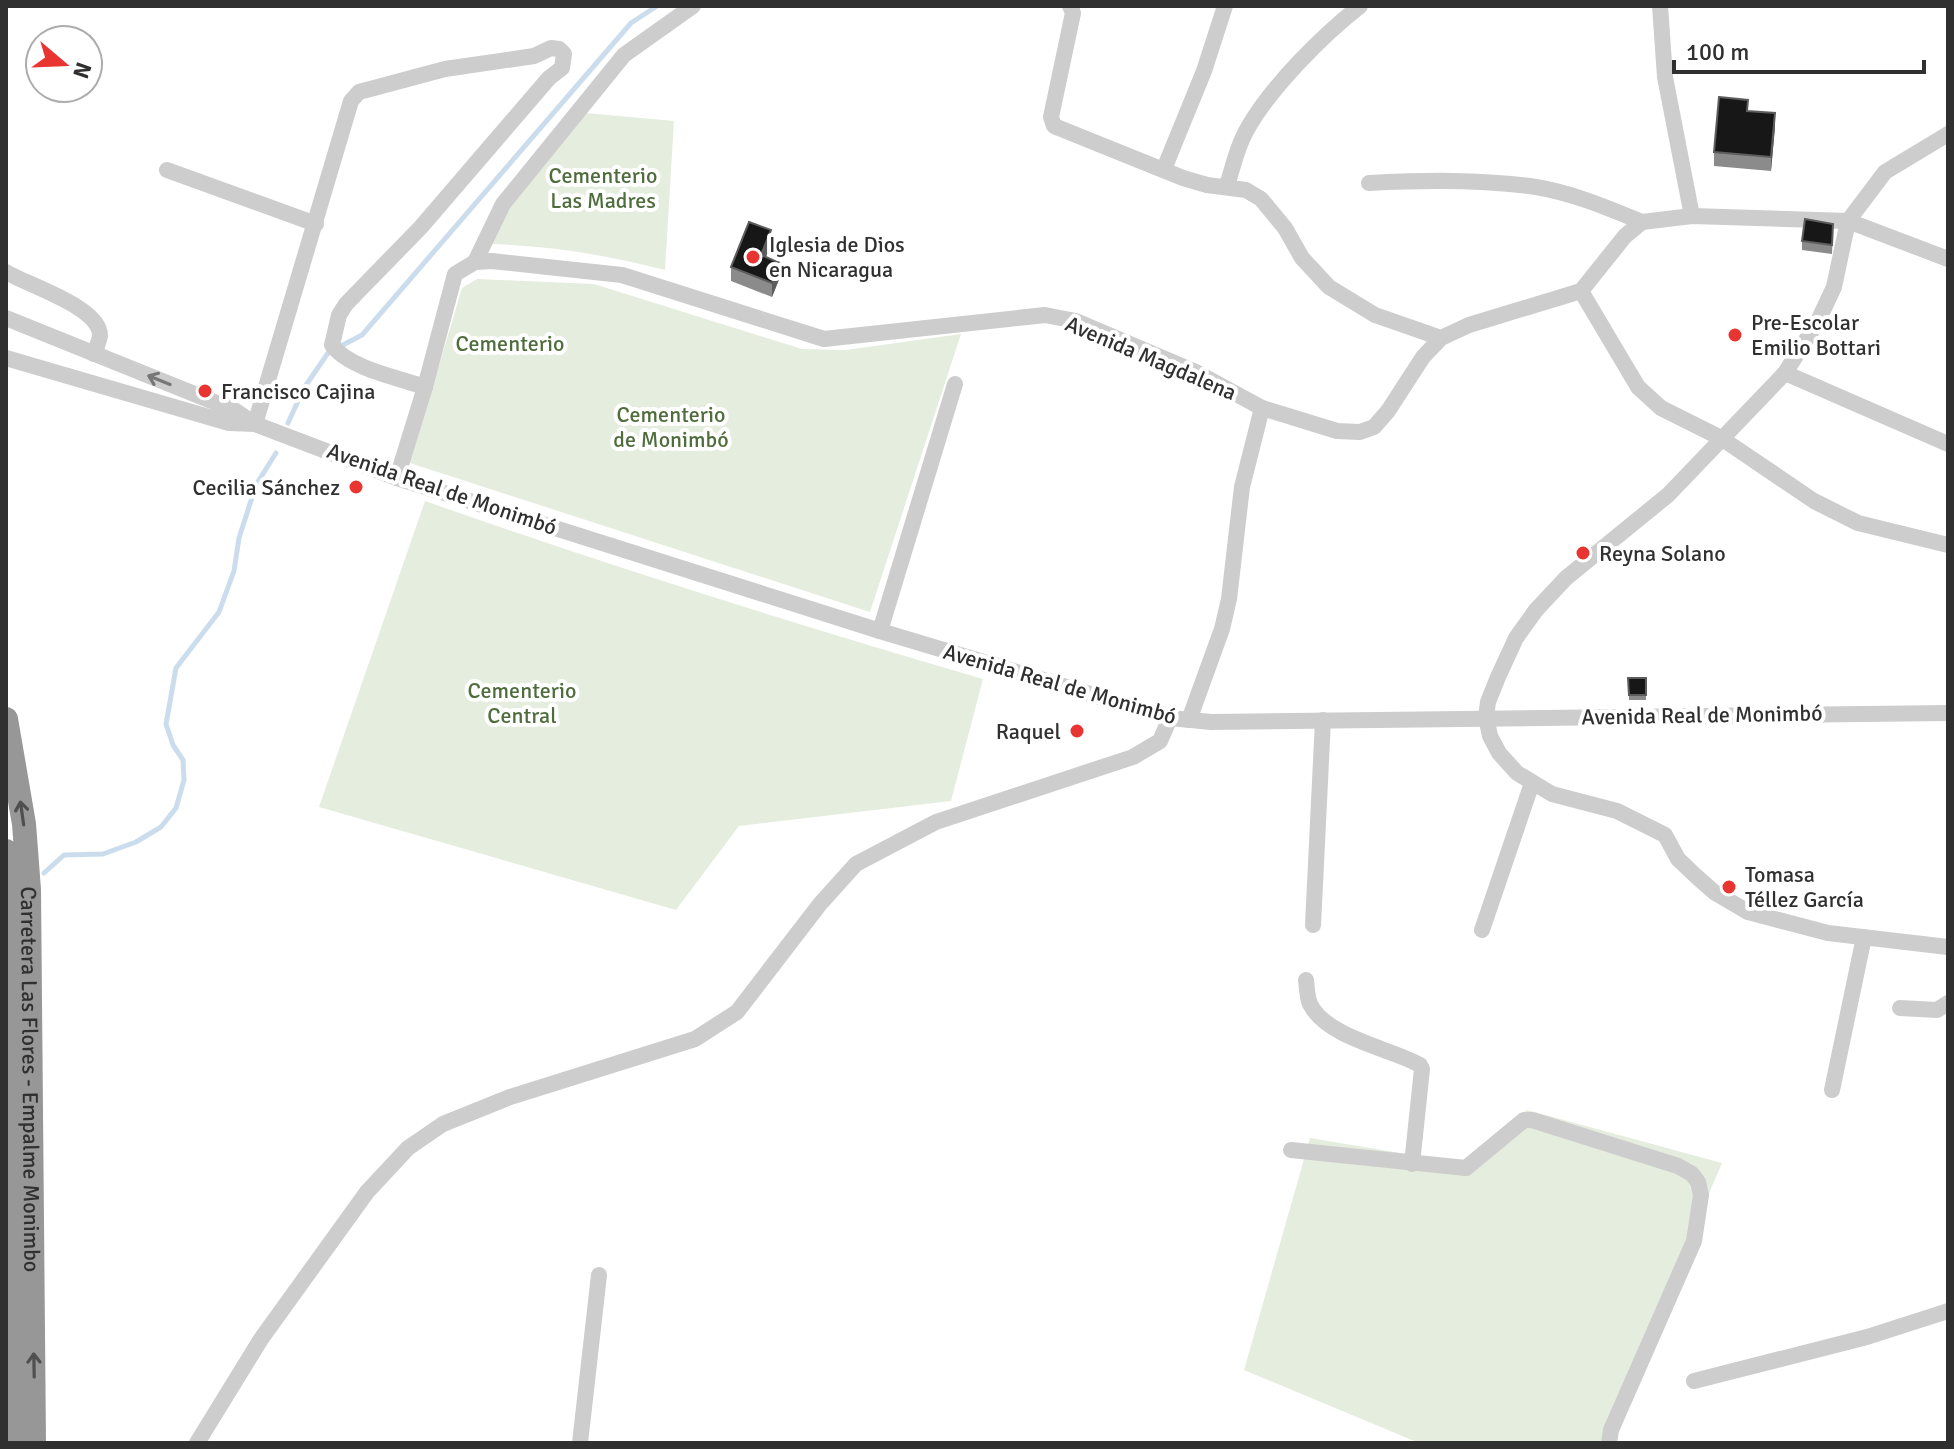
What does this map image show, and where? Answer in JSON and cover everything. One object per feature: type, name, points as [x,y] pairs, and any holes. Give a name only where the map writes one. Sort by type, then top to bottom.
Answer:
[{"type":"highway","name":"Carretera Las Flores - Empalme Monimbo","points":[[6,719],[24,824],[29,890],[34,1443]]},
{"type":"highway","name":"Carretera Las Flores - Empalme Monimbo","points":[[6,851],[13,896],[14,1443]]},
{"type":"street","points":[[397,478],[455,274],[475,262],[503,204],[624,55],[693,6]]},
{"type":"street","points":[[1070,6],[1073,13],[1051,117],[1054,126],[1062,132],[1207,185],[1246,190],[1261,199],[1285,228],[1302,258],[1329,287],[1375,315],[1441,338]]},
{"type":"street","points":[[1164,169],[1204,71],[1225,6]]},
{"type":"street","points":[[1227,186],[1247,129],[1262,105],[1313,49],[1360,6]]},
{"type":"street","points":[[1660,6],[1665,77],[1692,216]]},
{"type":"street","points":[[255,424],[351,101],[359,92],[445,69],[534,56],[551,48],[559,49],[564,54],[562,68],[549,78],[421,227],[339,315],[332,345],[338,353],[372,369],[425,387]]},
{"type":"street","points":[[1948,134],[1885,172],[1848,221],[1834,287],[1818,321],[1785,373],[1668,495],[1566,578],[1536,610],[1516,638],[1488,702],[1486,717],[1490,736],[1499,753],[1517,773],[1552,794],[1617,811],[1665,835],[1678,859],[1697,877],[1714,892],[1748,912],[1791,925],[1948,947]]},
{"type":"street","points":[[167,170],[316,224]]},
{"type":"street","points":[[1369,183],[1442,180],[1538,187],[1642,222],[1692,216],[1848,221],[1948,259]]},
{"type":"street","points":[[1642,222],[1625,236],[1581,291],[1638,387],[1661,408],[1721,438],[1814,501],[1858,523],[1948,545]]},
{"type":"street","name":"Avenida Magdalena","points":[[475,262],[622,275],[824,339],[1045,315],[1076,321],[1103,332],[1196,372],[1262,408],[1337,431],[1360,432],[1374,427],[1388,411],[1423,357],[1441,338],[1469,325],[1581,291]]},
{"type":"street","points":[[6,272],[83,310],[97,325],[100,335],[94,354]]},
{"type":"street","name":"Avenida Real de Monimbó","points":[[6,318],[234,410],[255,424],[397,478],[880,631],[1170,718],[1323,720],[1948,713]]},
{"type":"street","name":"Avenida Real de Monimbó","points":[[6,358],[229,423],[255,424]]},
{"type":"street","points":[[1785,373],[1948,444]]},
{"type":"street","points":[[880,631],[955,384]]},
{"type":"street","points":[[1189,720],[1222,629],[1229,599],[1242,487],[1262,408]]},
{"type":"street","points":[[202,1441],[261,1339],[367,1192],[408,1148],[443,1124],[510,1097],[695,1039],[737,1012],[820,904],[856,864],[936,822],[1133,757],[1160,741],[1170,718]]},
{"type":"street","points":[[1313,925],[1323,720]]},
{"type":"street","points":[[1482,930],[1532,783]]},
{"type":"street","points":[[1832,1090],[1864,937]]},
{"type":"street","points":[[1306,980],[1308,1001],[1314,1011],[1331,1025],[1420,1065],[1412,1164]]},
{"type":"street","points":[[1900,1008],[1937,1010],[1948,1003]]},
{"type":"street","points":[[1291,1150],[1466,1168],[1524,1120],[1532,1120],[1655,1158],[1692,1174],[1701,1195],[1694,1241],[1611,1430],[1609,1443]]},
{"type":"street","points":[[580,1443],[599,1275]]},
{"type":"street","points":[[1694,1381],[1867,1337],[1948,1311]]},
{"type":"green space","name":"Cementerio Las Madres","points":[[575,112],[674,121],[665,270],[577,252],[487,244],[490,226]]},
{"type":"green space","points":[[477,279],[594,284],[802,349],[846,350],[961,334],[870,612],[410,463],[462,288]]},
{"type":"green space","name":"Cementerio Central","points":[[425,501],[702,594],[983,679],[951,801],[739,826],[676,910],[319,807]]},
{"type":"green space","points":[[1527,1110],[1722,1163],[1602,1443],[1419,1443],[1244,1370],[1310,1138],[1460,1163]]},
{"type":"building","points":[[1719,97],[1748,100],[1747,111],[1775,113],[1771,157],[1714,152]]},
{"type":"building","points":[[1805,219],[1833,224],[1832,245],[1802,241]]},
{"type":"building","points":[[749,222],[771,230],[761,255],[780,263],[772,283],[731,267]]},
{"type":"building","points":[[1628,678],[1646,678],[1646,695],[1629,695]]},
{"type":"waterway","points":[[339,347],[362,335],[631,23],[657,6]]},
{"type":"waterway","points":[[288,423],[304,388],[328,353]]},
{"type":"waterway","points":[[44,873],[64,855],[103,854],[136,842],[161,827],[176,808],[184,780],[183,760],[173,745],[166,724],[176,668],[219,612],[234,571],[239,538],[256,485],[276,453]]},
{"type":"place","name":"Iglesia de Dios en Nicaragua","points":[[753,257]]},
{"type":"place","name":"Pre-Escolar Emilio Bottari","points":[[1735,335]]},
{"type":"place","name":"Francisco Cajina","points":[[205,391]]},
{"type":"place","name":"Cecilia Sánchez","points":[[356,487]]},
{"type":"place","name":"Reyna Solano","points":[[1583,553]]},
{"type":"place","name":"Raquel","points":[[1077,731]]},
{"type":"place","name":"Tomasa Téllez García","points":[[1729,887]]},
{"type":"park label","name":"Cementerio","points":[[510,343]]},
{"type":"park label","name":"Cementerio de Monimbó","points":[[671,426]]}]
